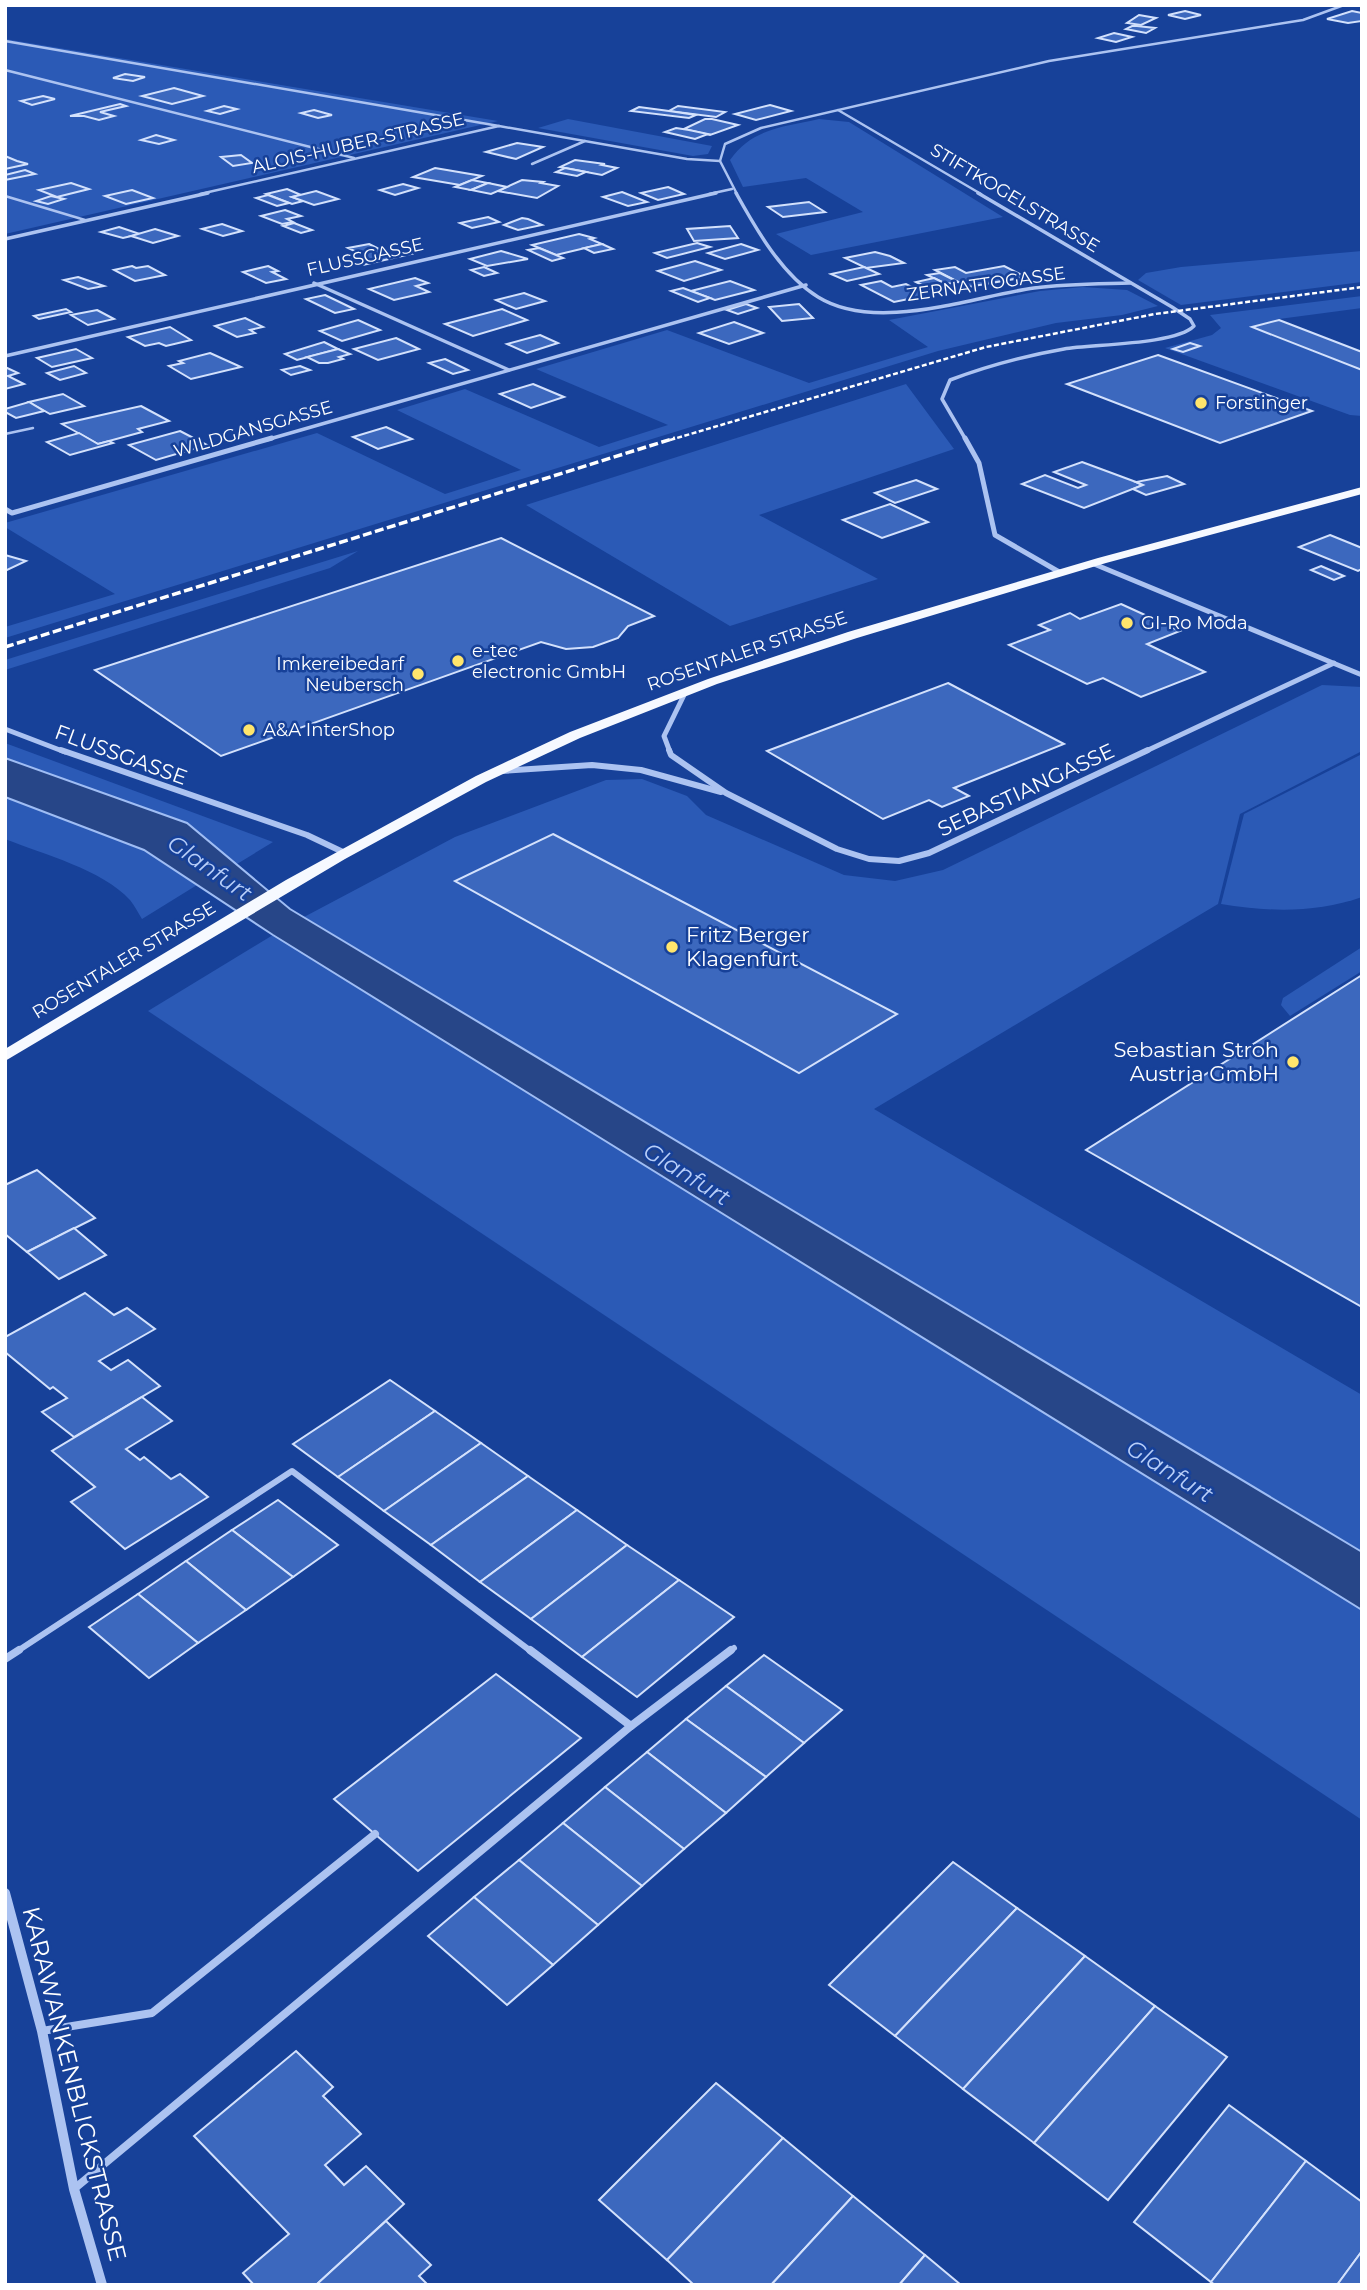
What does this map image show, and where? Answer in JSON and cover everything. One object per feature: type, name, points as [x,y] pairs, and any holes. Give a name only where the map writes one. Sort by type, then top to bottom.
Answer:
[{"type":"main road","name":"ROSENTALER STRASSE","points":[[5,1056],[197,937],[318,867],[494,771],[575,735],[686,690],[804,649],[1061,573],[1362,489]]},
{"type":"street","points":[[720,161],[725,144],[761,128],[1049,61],[1303,20],[1344,5]]},
{"type":"street","name":"STIFTKOGELSTRASSE","points":[[837,110],[1172,307],[1190,319],[1194,326],[1189,331],[1172,337],[1066,349],[992,364],[950,380],[942,399],[979,463],[995,535],[1061,573]]},
{"type":"street","name":"ALOIS-HUBER-STRASSE","points":[[5,239],[499,125],[687,159],[720,161]]},
{"type":"street","name":"ZERNATTOGASSE","points":[[720,161],[732,189],[786,266],[818,297],[843,308],[893,311],[926,309],[1043,287],[1130,283]]},
{"type":"street","name":"FLUSSGASSE","points":[[5,356],[732,189]]},
{"type":"street","points":[[314,283],[510,371]]},
{"type":"street","name":"WILDGANSGASSE","points":[[5,509],[12,513],[806,285]]},
{"type":"street","points":[[1094,564],[1362,675]]},
{"type":"street","name":"SEBASTIANGASSE","points":[[686,690],[664,736],[671,755],[726,793],[837,849],[869,859],[899,861],[929,853],[1334,663]]},
{"type":"street","name":"FLUSSGASSE","points":[[5,729],[112,770],[307,835],[345,852]]},
{"type":"street","name":"SEBASTIANGASSE","points":[[494,771],[592,765],[641,770],[726,793]]},
{"type":"street","name":"KARAWANKENBLICKSTRASSE","points":[[5,1893],[41,2031],[75,2189],[102,2285]]},
{"type":"lane","points":[[5,41],[499,125]]},
{"type":"lane","points":[[5,70],[354,158]]},
{"type":"lane","points":[[531,164],[585,141]]},
{"type":"lane","points":[[5,196],[85,220]]},
{"type":"lane","points":[[5,434],[33,428]]},
{"type":"lane","points":[[5,1659],[292,1471],[631,1726]]},
{"type":"lane","points":[[75,2189],[631,1726],[734,1648]]},
{"type":"lane","points":[[41,2031],[152,2013],[376,1834]]},
{"type":"shaded area","points":[[5,39],[498,121],[5,234]]},
{"type":"shaded area","points":[[568,119],[712,146],[708,154],[693,156],[538,128]]},
{"type":"shaded area","points":[[819,119],[849,122],[1003,217],[811,255],[776,234],[863,212],[806,178],[743,187],[730,160],[748,141],[759,135]]},
{"type":"shaded area","points":[[1362,251],[1362,282],[1181,305],[1138,280],[1146,273],[1181,267]]},
{"type":"shaded area","points":[[1083,287],[1127,290],[1158,306],[1122,315],[1056,323],[938,351],[5,638],[5,627],[115,594],[5,527],[5,523],[317,433],[445,494],[521,470],[397,410],[465,389],[599,447],[668,425],[536,369],[667,330],[809,383],[928,347],[889,320],[1040,291]]},
{"type":"shaded area","points":[[1362,296],[1362,308],[1279,319],[1251,327],[1362,371],[1362,416],[1350,415],[1165,348],[1212,335],[1221,328],[1210,315]]},
{"type":"shaded area","points":[[906,384],[954,449],[759,515],[878,579],[730,626],[526,505]]},
{"type":"shaded area","points":[[358,551],[330,568],[5,670],[5,660]]},
{"type":"shaded area","points":[[1322,685],[1362,687],[1362,751],[1240,814],[1218,904],[874,1109],[1362,1395],[1362,1552],[304,917],[455,837],[606,780],[642,779],[687,796],[706,815],[844,875],[895,881],[943,870]]},
{"type":"shaded area","points":[[5,743],[273,842],[237,864],[187,823],[5,758]]},
{"type":"shaded area","points":[[1362,754],[1362,897],[1327,906],[1292,909],[1257,909],[1221,904],[1244,814]]},
{"type":"shaded area","points":[[5,797],[144,849],[197,885],[142,919],[130,900],[118,889],[89,871],[5,839]]},
{"type":"shaded area","points":[[273,935],[1362,1610],[1362,1820],[148,1011]]},
{"type":"shaded area","points":[[1362,947],[1362,971],[1290,1016],[1281,1005],[1283,998]]},
{"type":"water","name":"Glanfurt","points":[[5,758],[187,823],[290,909],[1362,1552],[1362,1610],[273,935],[144,850],[5,797]]},
{"type":"building","points":[[1185,11],[1201,15],[1185,19],[1168,15]]},
{"type":"building","points":[[1352,11],[1362,13],[1362,21],[1348,23],[1327,19]]},
{"type":"building","points":[[1139,15],[1156,18],[1141,25],[1127,23]]},
{"type":"building","points":[[1132,26],[1155,28],[1146,33],[1126,29]]},
{"type":"building","points":[[1114,33],[1132,37],[1116,42],[1098,38]]},
{"type":"building","points":[[125,74],[145,77],[133,81],[113,78]]},
{"type":"building","points":[[174,88],[203,96],[172,104],[142,96]]},
{"type":"building","points":[[43,96],[55,99],[32,105],[21,101]]},
{"type":"building","points":[[120,104],[126,106],[100,112],[114,116],[99,120],[70,116]]},
{"type":"building","points":[[770,105],[791,111],[756,120],[735,114]]},
{"type":"building","points":[[224,106],[237,109],[220,114],[207,111]]},
{"type":"building","points":[[678,106],[725,112],[716,117],[669,111]]},
{"type":"building","points":[[639,107],[696,115],[689,118],[631,111]]},
{"type":"building","points":[[314,110],[332,115],[318,118],[301,113]]},
{"type":"building","points":[[705,119],[738,125],[710,135],[684,129]]},
{"type":"building","points":[[676,128],[708,134],[695,139],[665,132]]},
{"type":"building","points":[[156,135],[174,140],[159,144],[141,140]]},
{"type":"building","points":[[517,143],[543,147],[516,159],[486,152]]},
{"type":"building","points":[[241,155],[252,163],[233,166],[221,157]]},
{"type":"building","points":[[5,156],[17,161],[28,164],[5,169]]},
{"type":"building","points":[[575,160],[617,168],[602,175],[560,167]]},
{"type":"building","points":[[435,168],[482,176],[460,185],[413,177]]},
{"type":"building","points":[[565,168],[586,172],[577,176],[556,172]]},
{"type":"building","points":[[25,170],[35,174],[5,180],[5,175]]},
{"type":"building","points":[[472,180],[488,183],[471,190],[455,187]]},
{"type":"building","points":[[522,180],[558,186],[537,198],[498,191]]},
{"type":"building","points":[[71,183],[89,189],[57,197],[39,190]]},
{"type":"building","points":[[488,183],[507,187],[491,194],[471,190]]},
{"type":"building","points":[[403,184],[418,188],[395,195],[380,190]]},
{"type":"building","points":[[668,187],[684,194],[658,200],[641,193]]},
{"type":"building","points":[[287,189],[301,195],[292,197],[303,201],[292,204],[266,194]]},
{"type":"building","points":[[132,190],[153,198],[126,204],[105,196]]},
{"type":"building","points":[[316,191],[338,199],[314,205],[292,197]]},
{"type":"building","points":[[622,192],[647,202],[628,206],[603,197]]},
{"type":"building","points":[[268,195],[289,203],[277,206],[256,198]]},
{"type":"building","points":[[51,196],[64,199],[48,204],[36,201]]},
{"type":"building","points":[[809,202],[825,212],[783,217],[768,207]]},
{"type":"building","points":[[285,210],[301,216],[287,219],[293,222],[282,224],[261,216]]},
{"type":"building","points":[[488,217],[499,222],[472,228],[460,223]]},
{"type":"building","points":[[522,218],[542,225],[518,230],[504,225]]},
{"type":"building","points":[[294,223],[312,230],[301,233],[283,226]]},
{"type":"building","points":[[222,224],[242,231],[223,236],[202,229]]},
{"type":"building","points":[[730,226],[738,238],[694,241],[687,229]]},
{"type":"building","points":[[119,227],[140,234],[123,238],[101,232]]},
{"type":"building","points":[[155,229],[178,236],[153,243],[131,236]]},
{"type":"building","points":[[579,234],[594,238],[590,239],[602,244],[556,255],[532,245]]},
{"type":"building","points":[[697,243],[710,247],[667,258],[655,253]]},
{"type":"building","points":[[369,244],[383,251],[397,248],[411,254],[363,265],[350,258],[363,255],[348,248]]},
{"type":"building","points":[[602,244],[613,249],[594,253],[584,248]]},
{"type":"building","points":[[741,244],[758,250],[725,259],[708,253]]},
{"type":"building","points":[[539,248],[563,258],[552,261],[528,250]]},
{"type":"building","points":[[501,251],[528,259],[487,266],[470,259]]},
{"type":"building","points":[[875,252],[904,263],[866,268],[845,258]]},
{"type":"building","points":[[695,261],[721,270],[684,281],[658,271]]},
{"type":"building","points":[[148,266],[165,275],[135,281],[114,270]]},
{"type":"building","points":[[268,266],[278,271],[272,272],[286,279],[266,283],[243,272]]},
{"type":"building","points":[[1004,266],[1026,277],[968,287],[935,270],[955,267],[966,273]]},
{"type":"building","points":[[484,267],[497,273],[484,276],[471,270]]},
{"type":"building","points":[[864,267],[879,274],[847,281],[831,274]]},
{"type":"building","points":[[940,273],[958,282],[946,284],[927,275]]},
{"type":"building","points":[[78,277],[104,286],[88,289],[64,280]]},
{"type":"building","points":[[415,278],[428,283],[416,286],[429,292],[394,300],[369,289]]},
{"type":"building","points":[[934,278],[956,290],[938,293],[916,282]]},
{"type":"building","points":[[730,281],[754,290],[715,300],[691,291]]},
{"type":"building","points":[[881,281],[892,287],[906,284],[928,295],[894,302],[861,285]]},
{"type":"building","points":[[683,288],[710,298],[698,302],[671,291]]},
{"type":"building","points":[[524,293],[545,301],[516,309],[496,300]]},
{"type":"building","points":[[325,295],[354,309],[335,313],[306,299]]},
{"type":"building","points":[[746,304],[757,308],[738,314],[727,310]]},
{"type":"building","points":[[799,304],[813,318],[782,321],[769,307]]},
{"type":"building","points":[[66,309],[71,312],[39,319],[34,316]]},
{"type":"building","points":[[502,309],[527,320],[473,336],[445,324]]},
{"type":"building","points":[[97,310],[114,319],[88,325],[71,315]]},
{"type":"building","points":[[245,318],[263,327],[250,330],[255,333],[237,337],[215,326]]},
{"type":"building","points":[[358,320],[380,330],[342,341],[320,331]]},
{"type":"building","points":[[1279,320],[1362,352],[1362,370],[1252,327]]},
{"type":"building","points":[[734,322],[763,333],[729,344],[699,333]]},
{"type":"building","points":[[170,327],[191,340],[166,346],[159,343],[145,346],[128,337]]},
{"type":"building","points":[[540,335],[558,343],[527,353],[507,344]]},
{"type":"building","points":[[396,338],[419,349],[378,360],[354,349]]},
{"type":"building","points":[[324,342],[338,349],[297,360],[285,354]]},
{"type":"building","points":[[1190,343],[1200,346],[1183,352],[1173,349]]},
{"type":"building","points":[[76,349],[92,358],[52,367],[37,358]]},
{"type":"building","points":[[338,349],[350,354],[328,363],[319,363],[307,357]]},
{"type":"building","points":[[210,353],[241,367],[191,379],[169,366],[183,363],[179,361]]},
{"type":"building","name":"Forstinger","points":[[1158,355],[1312,411],[1220,443],[1067,384]]},
{"type":"building","points":[[445,359],[468,370],[453,374],[429,363]]},
{"type":"building","points":[[74,366],[86,373],[60,380],[47,373]]},
{"type":"building","points":[[300,366],[310,370],[291,375],[282,370]]},
{"type":"building","points":[[5,367],[18,373],[8,376],[24,384],[5,389]]},
{"type":"building","points":[[533,384],[564,397],[531,408],[500,394]]},
{"type":"building","points":[[63,394],[84,406],[50,414],[29,402]]},
{"type":"building","points":[[29,402],[44,411],[16,418],[5,412],[5,409]]},
{"type":"building","points":[[141,406],[169,421],[138,429],[142,432],[98,444],[62,424]]},
{"type":"building","points":[[386,427],[412,439],[378,449],[353,437]]},
{"type":"building","points":[[180,431],[207,445],[156,460],[129,445]]},
{"type":"building","points":[[79,433],[98,444],[109,441],[113,443],[70,455],[47,442]]},
{"type":"building","points":[[1082,462],[1143,485],[1084,508],[1022,484],[1045,475],[1078,488],[1086,485],[1054,472]]},
{"type":"building","points":[[1167,476],[1184,484],[1146,495],[1133,489],[1143,485],[1136,482]]},
{"type":"building","points":[[916,480],[937,489],[895,503],[875,493]]},
{"type":"building","points":[[890,504],[928,522],[882,538],[843,520]]},
{"type":"building","points":[[1330,535],[1362,548],[1362,569],[1358,571],[1299,547]]},
{"type":"building","points":[[501,538],[654,616],[628,626],[618,638],[593,647],[566,649],[541,642],[221,756],[95,670]]},
{"type":"building","points":[[5,555],[26,561],[5,571]]},
{"type":"building","points":[[1321,566],[1344,576],[1334,580],[1311,570]]},
{"type":"building","points":[[1121,604],[1180,631],[1147,644],[1205,672],[1141,697],[1103,678],[1087,684],[1009,645],[1050,630],[1039,625],[1070,613],[1080,619]]},
{"type":"building","points":[[948,683],[1064,744],[954,788],[969,796],[942,807],[929,800],[883,819],[767,751]]},
{"type":"building","name":"Fritz Berger Klagenfurt","points":[[553,834],[897,1014],[799,1073],[455,881]]},
{"type":"building","name":"Sebastian Stroh Austria GmbH","points":[[1362,975],[1362,1307],[1086,1150]]},
{"type":"building","points":[[37,1170],[95,1218],[27,1252],[5,1234],[5,1185]]},
{"type":"building","points":[[74,1228],[106,1255],[59,1279],[27,1252]]},
{"type":"building","points":[[85,1293],[114,1315],[127,1308],[155,1329],[99,1361],[111,1370],[128,1360],[160,1386],[74,1437],[42,1412],[67,1398],[53,1387],[50,1389],[5,1352],[5,1337]]},
{"type":"building","points":[[390,1380],[435,1411],[338,1477],[293,1444]]},
{"type":"building","points":[[142,1397],[172,1421],[126,1449],[140,1460],[144,1457],[171,1479],[180,1474],[208,1497],[125,1549],[71,1502],[95,1487],[52,1451]]},
{"type":"building","points":[[435,1411],[481,1443],[384,1511],[338,1477]]},
{"type":"building","points":[[481,1443],[528,1476],[431,1545],[384,1511]]},
{"type":"building","points":[[528,1476],[577,1510],[480,1582],[431,1545]]},
{"type":"building","points":[[278,1500],[338,1545],[293,1577],[232,1530]]},
{"type":"building","points":[[577,1510],[627,1545],[531,1619],[480,1582]]},
{"type":"building","points":[[232,1530],[293,1577],[246,1610],[186,1561]]},
{"type":"building","points":[[627,1545],[679,1580],[582,1657],[531,1619]]},
{"type":"building","points":[[186,1561],[246,1610],[198,1643],[138,1594]]},
{"type":"building","points":[[679,1580],[734,1617],[637,1697],[582,1657]]},
{"type":"building","points":[[138,1594],[198,1643],[149,1678],[89,1627]]},
{"type":"building","points":[[764,1655],[842,1710],[804,1743],[726,1686]]},
{"type":"building","points":[[496,1674],[581,1738],[418,1871],[334,1799]]},
{"type":"building","points":[[726,1686],[804,1743],[766,1777],[686,1719]]},
{"type":"building","points":[[686,1719],[766,1777],[726,1813],[647,1752]]},
{"type":"building","points":[[647,1752],[726,1813],[684,1849],[605,1787]]},
{"type":"building","points":[[605,1787],[684,1849],[642,1886],[563,1823]]},
{"type":"building","points":[[563,1823],[642,1886],[598,1925],[519,1860]]},
{"type":"building","points":[[519,1860],[598,1925],[553,1965],[474,1897]]},
{"type":"building","points":[[953,1862],[1017,1908],[895,2036],[829,1985]]},
{"type":"building","points":[[474,1897],[553,1965],[507,2005],[428,1936]]},
{"type":"building","points":[[1017,1908],[1085,1956],[963,2089],[895,2036]]},
{"type":"building","points":[[1085,1956],[1155,2006],[1034,2143],[963,2089]]},
{"type":"building","points":[[1155,2006],[1227,2057],[1108,2200],[1034,2143]]},
{"type":"building","points":[[296,2051],[333,2087],[323,2096],[361,2134],[325,2165],[344,2185],[366,2166],[404,2204],[316,2285],[254,2285],[243,2273],[289,2234],[194,2136]]},
{"type":"building","points":[[716,2083],[783,2138],[667,2260],[599,2200]]},
{"type":"building","points":[[1229,2105],[1306,2161],[1211,2282],[1134,2222]]},
{"type":"building","points":[[783,2138],[853,2196],[771,2285],[694,2285],[667,2260]]},
{"type":"building","points":[[1306,2161],[1362,2202],[1362,2251],[1337,2285],[1215,2285],[1211,2282]]},
{"type":"building","points":[[853,2196],[925,2255],[899,2285],[771,2285]]},
{"type":"building","points":[[386,2221],[431,2265],[419,2276],[428,2285],[316,2285]]},
{"type":"building","points":[[1362,2251],[1362,2285],[1337,2285]]},
{"type":"building","points":[[925,2255],[961,2285],[899,2285]]},
{"type":"railway","points":[[670,440],[986,347],[1155,314],[1362,287]]},
{"type":"railway","points":[[5,647],[675,438]]},
{"type":"place","name":"Forstinger","points":[[1201,403]]},
{"type":"place","name":"GI-Ro Moda","points":[[1127,623]]},
{"type":"place","name":"e-tec electronic GmbH","points":[[458,661]]},
{"type":"place","name":"Imkereibedarf Neubersch","points":[[418,674]]},
{"type":"place","name":"A&A InterShop","points":[[249,730]]},
{"type":"place","name":"Fritz Berger Klagenfurt","points":[[672,947]]},
{"type":"place","name":"Sebastian Stroh Austria GmbH","points":[[1293,1062]]}]
